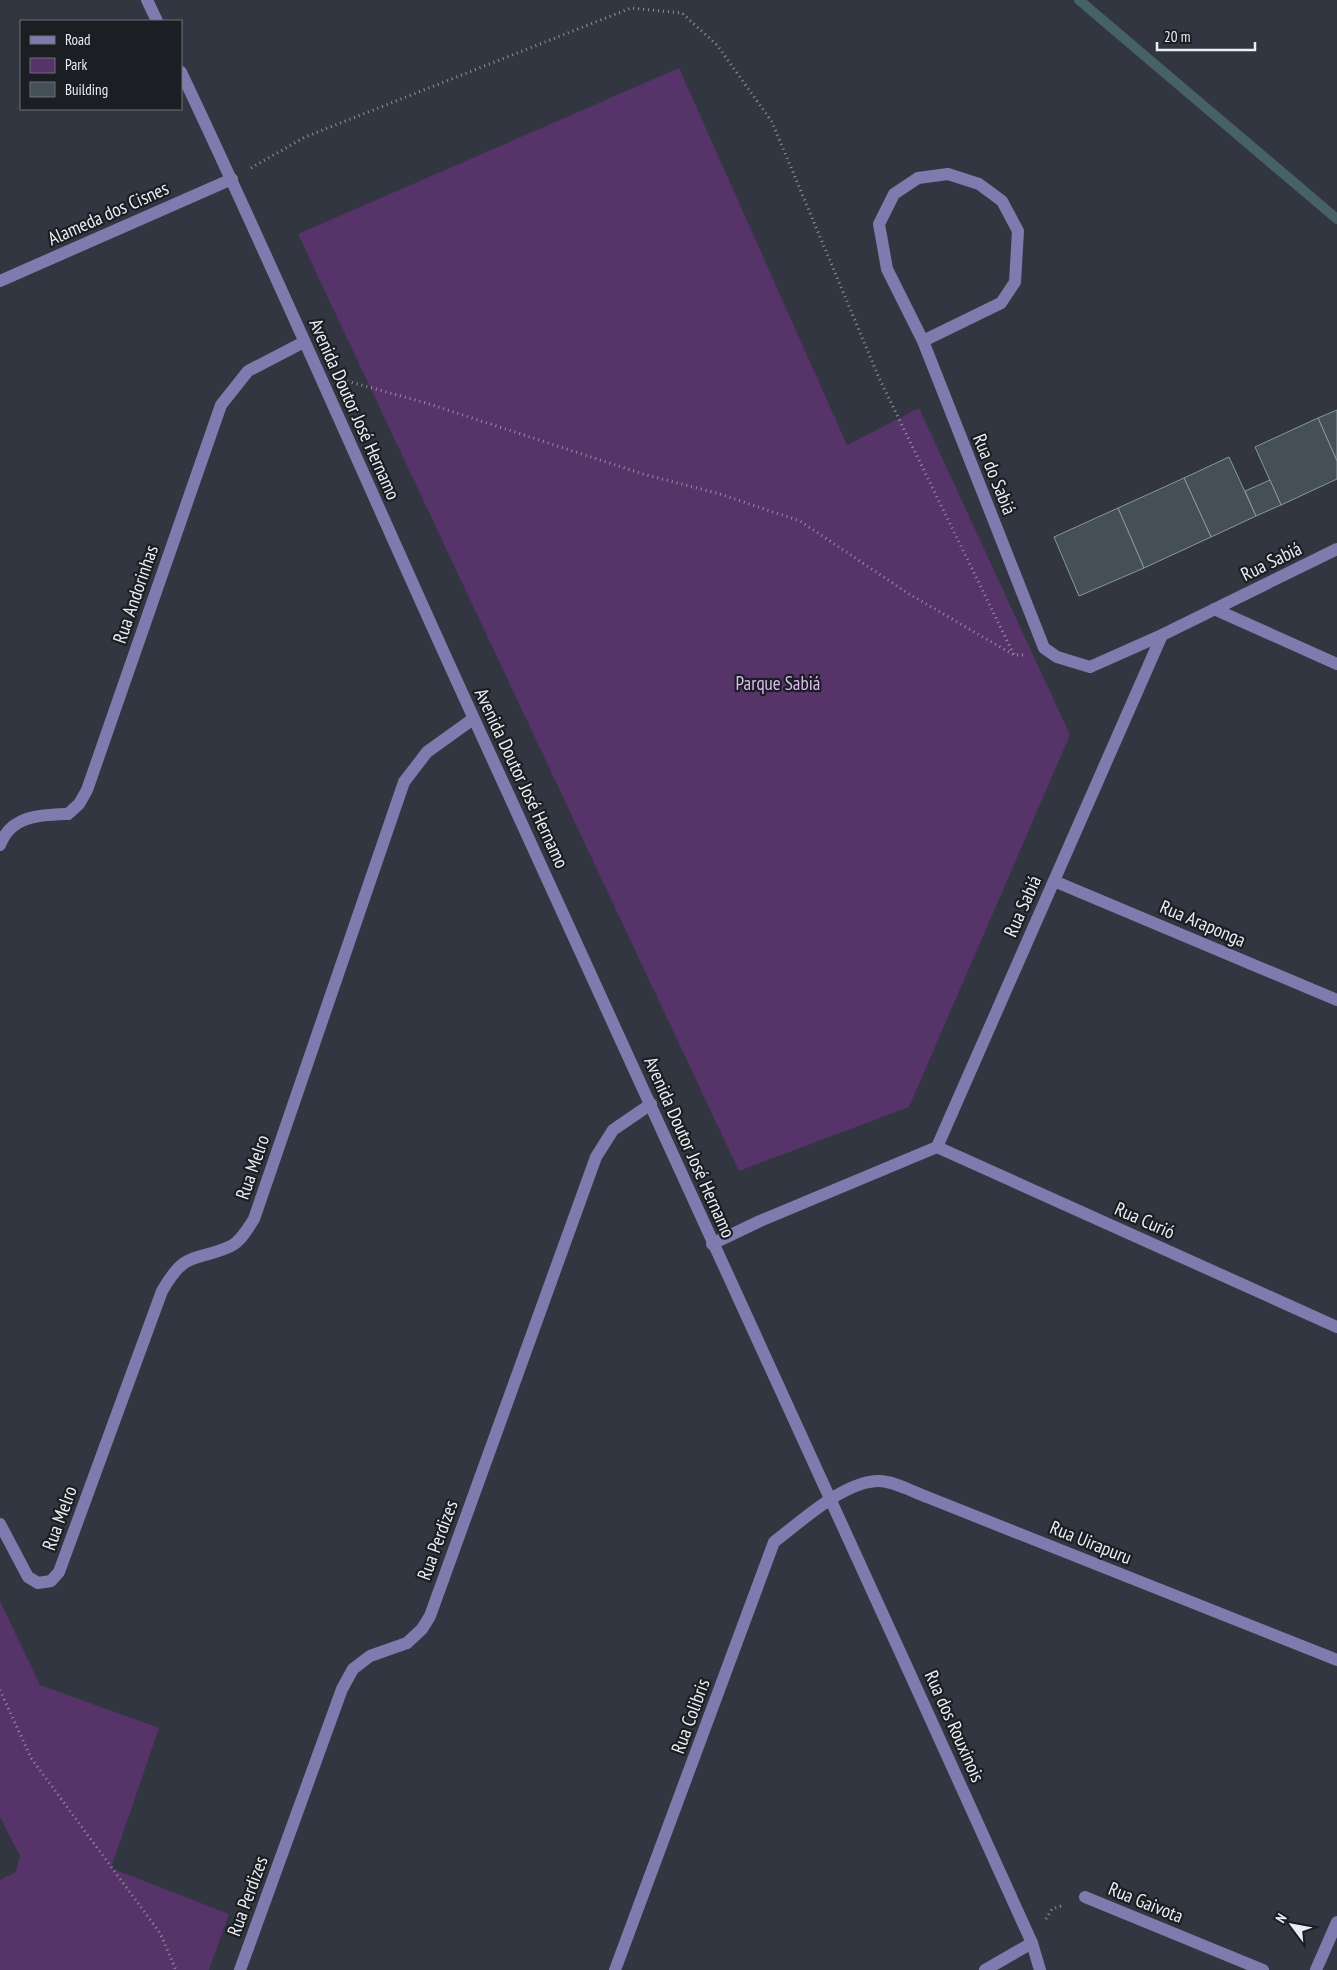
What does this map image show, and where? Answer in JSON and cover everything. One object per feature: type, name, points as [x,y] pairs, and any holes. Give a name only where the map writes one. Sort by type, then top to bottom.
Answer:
[{"type":"street","points":[[147,0],[157,20]]},
{"type":"street","name":"Avenida Doutor José Hernamo","points":[[182,74],[232,179],[473,719],[651,1104],[712,1244],[832,1499]]},
{"type":"street","name":"Rua do Sabiá","points":[[923,342],[1001,303],[1015,282],[1018,231],[1002,201],[979,184],[948,174],[918,178],[894,194],[879,224],[887,269],[923,342],[1044,648],[1057,657]]},
{"type":"street","name":"Alameda dos Cisnes","points":[[0,281],[232,179]]},
{"type":"street","name":"Rua Andorinhas","points":[[0,845],[17,823],[33,816],[68,814],[79,804],[87,790],[221,405],[248,371],[304,342]]},
{"type":"street","name":"Rua Sabiá","points":[[937,1146],[1162,635],[1337,549]]},
{"type":"street","points":[[1214,609],[1337,664]]},
{"type":"street","points":[[1057,657],[1090,667],[1162,635]]},
{"type":"street","name":"Rua Melro","points":[[0,1524],[28,1578],[38,1584],[51,1581],[59,1572],[162,1291],[172,1273],[188,1259],[232,1245],[246,1232],[254,1219],[404,782],[427,752],[473,719]]},
{"type":"street","name":"Rua Araponga","points":[[1054,881],[1337,1000]]},
{"type":"street","name":"Rua Perdizes","points":[[240,1970],[342,1689],[353,1669],[370,1656],[407,1643],[422,1629],[430,1616],[596,1157],[613,1130],[651,1104]]},
{"type":"street","points":[[712,1244],[760,1221],[937,1146]]},
{"type":"street","name":"Rua Curió","points":[[937,1146],[1337,1327]]},
{"type":"street","name":"Rua Uirapuru","points":[[832,1499],[860,1483],[881,1481],[1337,1660]]},
{"type":"street","name":"Rua dos Rouxinois","points":[[832,1499],[1032,1943],[1040,1970]]},
{"type":"street","name":"Rua Colibris","points":[[615,1970],[774,1542],[832,1499]]},
{"type":"street","name":"Rua Gaivota","points":[[1085,1897],[1262,1970]]},
{"type":"street","points":[[1316,1970],[1337,1922]]},
{"type":"street","points":[[984,1970],[1032,1943]]},
{"type":"path","points":[[232,179],[305,137],[631,8],[682,13],[717,45],[772,122],[879,378],[1014,655]]},
{"type":"path","points":[[318,372],[426,403],[643,474],[720,494],[800,522],[909,594],[1014,655],[1057,657]]},
{"type":"path","points":[[0,1690],[31,1758],[160,1933],[176,1970]]},
{"type":"path","name":"Rua Gaivota","points":[[1032,1943],[1052,1909],[1085,1897]]},
{"type":"green space","name":"Parque Sabiá","points":[[679,68],[847,445],[919,408],[1070,735],[909,1107],[739,1171],[298,234]]},
{"type":"green space","points":[[0,1601],[40,1685],[159,1728],[111,1868],[229,1914],[209,1970],[0,1970],[0,1880],[16,1872],[20,1856],[0,1817]]},
{"type":"building","points":[[1337,410],[1337,461],[1318,418]]},
{"type":"building","points":[[1318,418],[1337,461],[1337,479],[1281,505],[1255,447]]},
{"type":"building","points":[[1229,457],[1256,516],[1211,537],[1184,478]]},
{"type":"building","points":[[1184,478],[1211,537],[1144,568],[1118,508]]},
{"type":"building","points":[[1270,480],[1281,505],[1256,516],[1245,491]]},
{"type":"building","points":[[1118,508],[1144,568],[1079,596],[1054,537]]},
{"type":"waterway","points":[[1079,0],[1337,219]]}]
